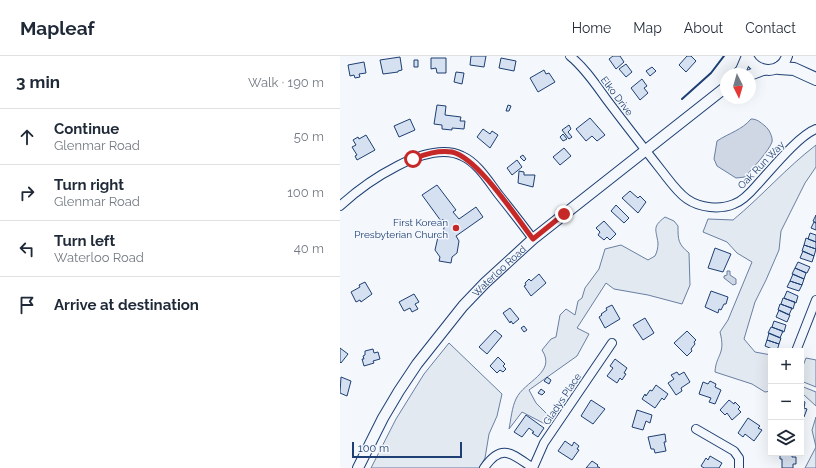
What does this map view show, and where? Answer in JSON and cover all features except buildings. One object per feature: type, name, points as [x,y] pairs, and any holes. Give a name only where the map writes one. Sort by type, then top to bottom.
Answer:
[{"type":"highway","points":[[779,68],[794,69],[816,79]]},
{"type":"main road","points":[[748,56],[752,64],[763,70]]},
{"type":"main road","points":[[742,68],[748,56]]},
{"type":"main road","points":[[756,73],[763,70],[779,68],[787,56]]},
{"type":"main road","name":"Waterloo Road","points":[[358,468],[383,418],[416,364],[463,306],[485,283],[533,239],[720,92]]},
{"type":"street","name":"Elko Drive","points":[[570,56],[577,61],[597,86],[645,150]]},
{"type":"street","name":"Oak Run Way","points":[[645,150],[678,191],[688,200],[698,205],[710,208],[723,207],[734,204],[753,190],[802,137],[816,129]]},
{"type":"street","points":[[340,206],[367,185],[394,168],[430,153],[452,152],[463,156],[481,171],[533,239]]},
{"type":"street","points":[[797,348],[816,300]]},
{"type":"street","name":"Gladys Place","points":[[533,468],[544,443],[612,343]]},
{"type":"street","points":[[696,429],[734,451],[739,458],[739,468]]},
{"type":"street","points":[[484,468],[495,455],[502,452],[515,456],[533,468]]},
{"type":"shaded area","points":[[751,119],[758,121],[766,127],[771,136],[772,142],[764,155],[745,177],[736,178],[717,166],[714,159],[717,141],[739,129]]},
{"type":"shaded area","points":[[816,145],[816,167],[805,183],[781,231],[779,250],[755,302],[744,339],[755,352],[768,354],[768,392],[765,392],[752,384],[715,372],[722,345],[720,332],[728,320],[752,262],[737,253],[727,242],[703,232],[708,219],[733,220],[794,163]]},
{"type":"shaded area","points":[[665,217],[674,221],[678,226],[679,241],[689,253],[690,285],[682,304],[648,295],[614,289],[606,283],[577,328],[589,334],[577,356],[529,390],[536,403],[549,416],[549,421],[545,424],[522,412],[509,429],[516,399],[520,393],[538,376],[545,365],[546,358],[542,350],[551,339],[556,337],[560,315],[566,309],[575,315],[578,301],[582,298],[585,288],[599,269],[605,249],[621,245],[648,260],[655,256],[658,248],[656,228],[658,223]]},
{"type":"shaded area","points":[[727,271],[730,271],[730,275],[736,279],[736,284],[733,285],[724,278],[724,276],[727,275]]},
{"type":"shaded area","points":[[449,343],[502,394],[497,416],[489,434],[485,458],[479,468],[371,468],[396,419],[424,374]]},
{"type":"shaded area","points":[[806,358],[816,360],[816,387],[804,382],[804,363]]},
{"type":"shaded area","points":[[804,387],[816,392],[816,406],[804,395]]},
{"type":"shaded area","points":[[816,417],[816,447],[812,430]]},
{"type":"shaded area","points":[[816,447],[816,468],[805,468]]},
{"type":"wall","points":[[682,99],[711,73],[724,56]]},
{"type":"place","name":"First Korean Presbyterian Church","points":[[456,228]]},
{"type":"route","points":[[413,159],[430,153],[442,152],[452,152],[463,156],[481,171],[533,239],[564,214]]}]
